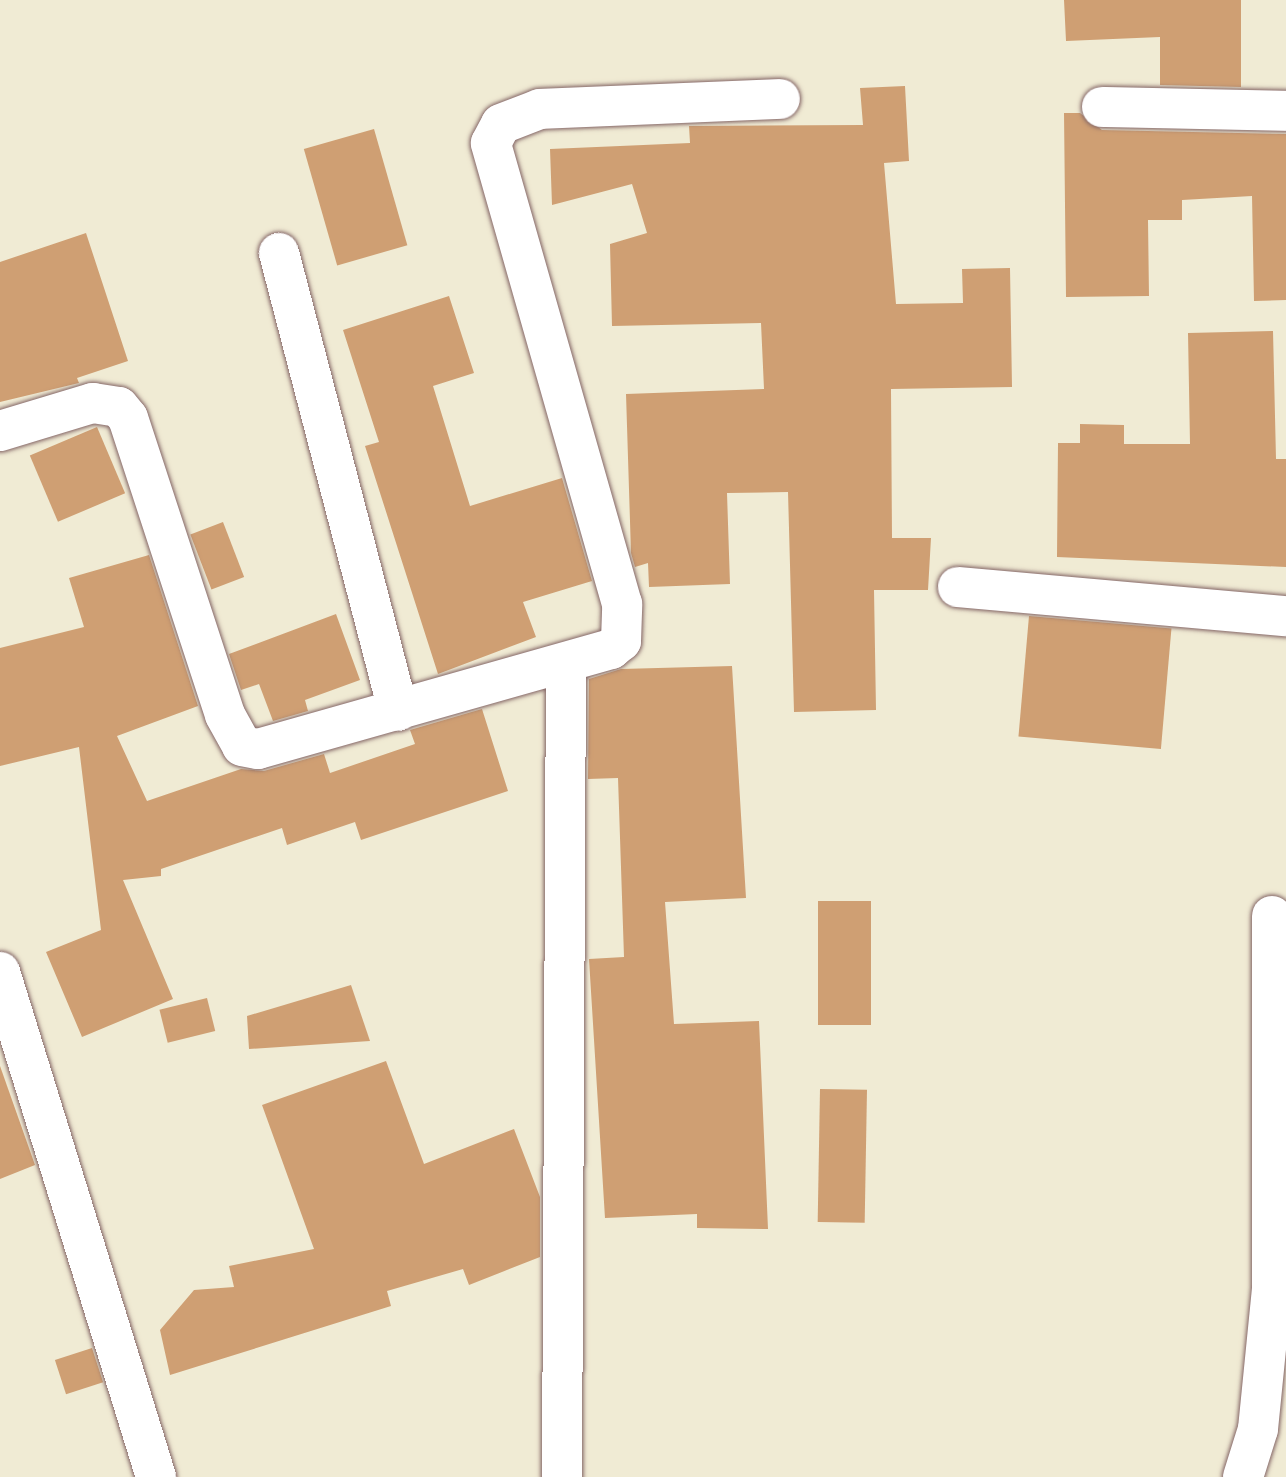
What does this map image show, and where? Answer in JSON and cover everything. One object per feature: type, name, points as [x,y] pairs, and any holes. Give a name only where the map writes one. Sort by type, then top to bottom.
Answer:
[{"type":"street","points":[[0,431],[93,403],[119,407],[128,418],[225,715],[242,746],[258,749],[398,711],[566,664],[621,641],[623,614],[491,143],[501,124],[540,109],[780,99]]},
{"type":"street","points":[[1102,107],[1286,111]]},
{"type":"street","points":[[279,253],[398,711]]},
{"type":"street","points":[[958,587],[1286,616]]},
{"type":"street","points":[[562,1477],[566,664]]},
{"type":"street","points":[[1243,1477],[1258,1429],[1279,1288],[1272,916]]},
{"type":"street","points":[[0,972],[156,1477]]},
{"type":"building","points":[[1064,0],[1241,0],[1241,87],[1160,85],[1160,37],[1066,41]]},
{"type":"building","points":[[905,86],[909,161],[884,163],[896,304],[963,303],[962,269],[1010,268],[1012,387],[891,389],[892,538],[931,538],[928,590],[874,590],[876,710],[794,712],[788,492],[727,493],[730,584],[649,587],[648,563],[635,567],[631,553],[626,394],[764,389],[761,323],[612,326],[610,244],[647,233],[632,184],[552,205],[550,149],[690,143],[689,126],[863,125],[860,88]]},
{"type":"building","points":[[1064,113],[1080,113],[1102,130],[1286,134],[1286,300],[1254,301],[1252,196],[1182,200],[1182,220],[1148,220],[1149,296],[1066,297]]},
{"type":"building","points":[[374,129],[407,245],[337,265],[304,149]]},
{"type":"building","points":[[86,233],[128,361],[77,378],[79,383],[0,402],[0,262]]},
{"type":"building","points":[[449,296],[474,373],[433,386],[470,506],[562,478],[592,581],[523,602],[536,637],[438,674],[365,446],[379,442],[343,330]]},
{"type":"building","points":[[1273,331],[1276,459],[1286,459],[1286,567],[1057,557],[1058,443],[1080,443],[1080,424],[1124,425],[1124,444],[1190,444],[1188,333]]},
{"type":"building","points":[[97,427],[125,493],[58,522],[30,456]]},
{"type":"building","points":[[223,522],[244,577],[211,590],[190,535]]},
{"type":"building","points":[[149,555],[198,706],[117,736],[147,801],[241,769],[264,771],[324,754],[330,773],[415,744],[410,730],[482,709],[508,791],[361,840],[355,822],[287,845],[282,828],[161,869],[161,876],[123,880],[173,999],[82,1037],[46,952],[101,930],[79,747],[0,766],[0,648],[84,627],[69,578]]},
{"type":"building","points":[[336,614],[360,680],[305,700],[308,711],[273,721],[259,684],[241,690],[229,654]]},
{"type":"building","points":[[1029,616],[1171,628],[1161,749],[1018,737]]},
{"type":"building","points":[[732,666],[746,898],[665,902],[674,1024],[759,1021],[768,1229],[697,1228],[697,1214],[605,1218],[589,959],[624,957],[618,778],[588,779],[589,679],[621,669]]},
{"type":"building","points":[[818,901],[871,901],[871,1025],[818,1025]]},
{"type":"building","points":[[351,985],[370,1041],[249,1049],[247,1016]]},
{"type":"building","points":[[207,998],[215,1031],[168,1043],[159,1010]]},
{"type":"building","points":[[386,1061],[424,1164],[514,1129],[540,1197],[540,1257],[469,1285],[463,1269],[387,1291],[391,1306],[170,1375],[160,1330],[194,1290],[234,1287],[229,1266],[314,1249],[262,1105]]},
{"type":"building","points":[[0,1066],[35,1165],[0,1179]]},
{"type":"building","points":[[820,1089],[867,1090],[865,1223],[818,1222]]},
{"type":"building","points":[[92,1348],[103,1382],[66,1394],[55,1360]]}]
